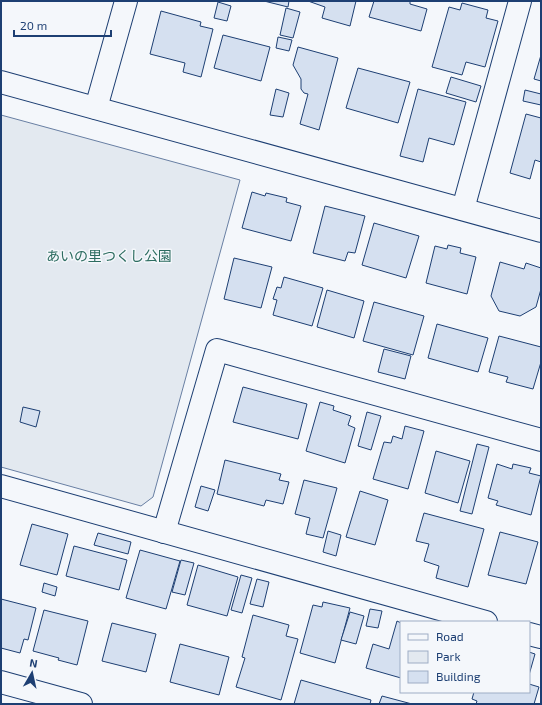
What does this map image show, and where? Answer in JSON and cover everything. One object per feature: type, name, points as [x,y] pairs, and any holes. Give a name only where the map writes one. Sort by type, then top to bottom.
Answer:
[{"type":"street","points":[[96,108],[126,1]]},
{"type":"street","points":[[463,209],[520,1]]},
{"type":"street","points":[[1,82],[541,231]]},
{"type":"street","points":[[164,532],[217,350],[541,440]]},
{"type":"street","points":[[1,486],[482,621]]},
{"type":"street","points":[[530,634],[541,637]]},
{"type":"street","points":[[1,682],[81,704]]},
{"type":"green space","name":"あいの里つくし公園","points":[[1,115],[240,180],[153,497],[141,506],[1,467]]},
{"type":"building","points":[[264,1],[289,1],[288,7]]},
{"type":"building","points":[[308,1],[356,1],[350,26],[322,18],[325,7]]},
{"type":"building","points":[[374,1],[410,1],[410,4],[427,9],[421,31],[369,17]]},
{"type":"building","points":[[218,2],[231,6],[227,21],[214,18]]},
{"type":"building","points":[[462,3],[488,10],[486,18],[498,21],[485,67],[466,62],[462,75],[432,67],[449,7],[460,10]]},
{"type":"building","points":[[286,8],[300,12],[293,38],[280,35]]},
{"type":"building","points":[[161,11],[201,22],[200,26],[213,29],[201,77],[183,72],[185,63],[150,54]]},
{"type":"building","points":[[223,35],[270,47],[261,81],[214,68]]},
{"type":"building","points":[[278,37],[292,40],[289,51],[276,48]]},
{"type":"building","points":[[298,47],[338,58],[319,130],[300,124],[308,94],[304,93],[301,89],[301,79],[293,65]]},
{"type":"building","points":[[541,55],[541,81],[534,79]]},
{"type":"building","points":[[358,68],[410,82],[398,123],[346,108]]},
{"type":"building","points":[[451,77],[481,86],[476,102],[446,93]]},
{"type":"building","points":[[276,89],[289,93],[283,117],[270,115]]},
{"type":"building","points":[[418,89],[466,102],[454,145],[429,138],[423,162],[400,156]]},
{"type":"building","points":[[525,90],[541,94],[541,105],[523,101]]},
{"type":"building","points":[[526,114],[541,118],[541,162],[535,160],[530,179],[510,173]]},
{"type":"building","points":[[252,192],[265,196],[266,193],[287,198],[286,202],[301,206],[291,241],[242,228]]},
{"type":"building","points":[[325,206],[365,216],[355,253],[348,252],[345,261],[313,253]]},
{"type":"building","points":[[374,223],[419,236],[406,278],[362,265]]},
{"type":"building","points":[[448,245],[461,248],[460,253],[476,257],[467,294],[426,283],[435,246],[447,249]]},
{"type":"building","points":[[234,258],[272,267],[261,308],[224,299]]},
{"type":"building","points":[[500,262],[524,269],[526,263],[541,268],[541,289],[536,307],[520,316],[499,311],[491,296]]},
{"type":"building","points":[[284,277],[323,288],[312,326],[273,315],[277,300],[273,299],[277,287],[281,288]]},
{"type":"building","points":[[327,290],[364,301],[354,338],[317,327]]},
{"type":"building","points":[[374,302],[424,316],[413,355],[363,341]]},
{"type":"building","points":[[437,324],[488,338],[478,372],[428,358]]},
{"type":"building","points":[[499,336],[541,347],[541,362],[533,389],[506,382],[508,377],[489,372]]},
{"type":"building","points":[[384,349],[411,356],[405,379],[378,372]]},
{"type":"building","points":[[243,387],[307,404],[298,439],[233,422]]},
{"type":"building","points":[[320,402],[334,406],[333,410],[351,416],[348,425],[355,428],[345,463],[306,451]]},
{"type":"building","points":[[23,407],[40,411],[36,427],[20,422]]},
{"type":"building","points":[[367,412],[381,416],[371,450],[358,446]]},
{"type":"building","points":[[405,426],[424,431],[408,489],[373,479],[384,442],[391,443],[393,436],[402,439]]},
{"type":"building","points":[[477,444],[489,447],[472,514],[460,511]]},
{"type":"building","points":[[436,451],[470,461],[458,503],[425,493]]},
{"type":"building","points":[[225,460],[281,474],[279,480],[289,482],[283,504],[266,500],[264,506],[217,494]]},
{"type":"building","points":[[497,464],[512,469],[513,464],[531,468],[529,473],[541,476],[531,515],[496,505],[498,501],[488,498]]},
{"type":"building","points":[[304,480],[337,488],[323,538],[306,534],[310,518],[295,514]]},
{"type":"building","points":[[201,486],[215,490],[208,511],[195,507]]},
{"type":"building","points":[[360,491],[388,500],[375,545],[346,537]]},
{"type":"building","points":[[424,513],[484,529],[468,587],[436,578],[439,566],[424,561],[429,544],[416,541]]},
{"type":"building","points":[[32,524],[68,534],[57,575],[20,565]]},
{"type":"building","points":[[328,531],[341,535],[336,556],[323,552]]},
{"type":"building","points":[[500,532],[538,542],[526,584],[488,575]]},
{"type":"building","points":[[98,533],[131,542],[128,554],[94,545]]},
{"type":"building","points":[[74,546],[127,560],[119,590],[66,576]]},
{"type":"building","points":[[140,550],[180,561],[166,609],[126,598]]},
{"type":"building","points":[[181,560],[194,563],[185,595],[172,592]]},
{"type":"building","points":[[198,565],[238,577],[227,616],[187,605]]},
{"type":"building","points":[[241,575],[252,578],[242,613],[231,610]]},
{"type":"building","points":[[257,579],[269,582],[263,607],[250,604]]},
{"type":"building","points":[[44,583],[57,587],[55,596],[42,592]]},
{"type":"building","points":[[1,599],[36,608],[28,640],[24,639],[20,653],[1,648]]},
{"type":"building","points":[[323,602],[350,608],[335,663],[300,653],[313,605],[322,607]]},
{"type":"building","points":[[370,609],[382,611],[378,628],[366,626]]},
{"type":"building","points":[[44,610],[88,621],[77,665],[58,660],[59,658],[33,651]]},
{"type":"building","points":[[350,612],[364,616],[356,644],[341,640]]},
{"type":"building","points":[[253,615],[289,625],[286,636],[298,639],[281,700],[236,687],[245,658],[242,657]]},
{"type":"building","points":[[397,621],[400,622],[400,678],[366,668],[373,644],[389,649]]},
{"type":"building","points":[[112,623],[156,634],[146,672],[102,661]]},
{"type":"building","points":[[180,644],[229,657],[219,695],[170,682]]},
{"type":"building","points":[[530,652],[535,654],[530,672]]},
{"type":"building","points":[[301,680],[371,700],[370,704],[294,704]]},
{"type":"building","points":[[530,684],[539,687],[534,704],[476,704],[477,701],[472,699],[474,693],[530,693]]},
{"type":"building","points":[[382,696],[412,704],[379,704]]}]
